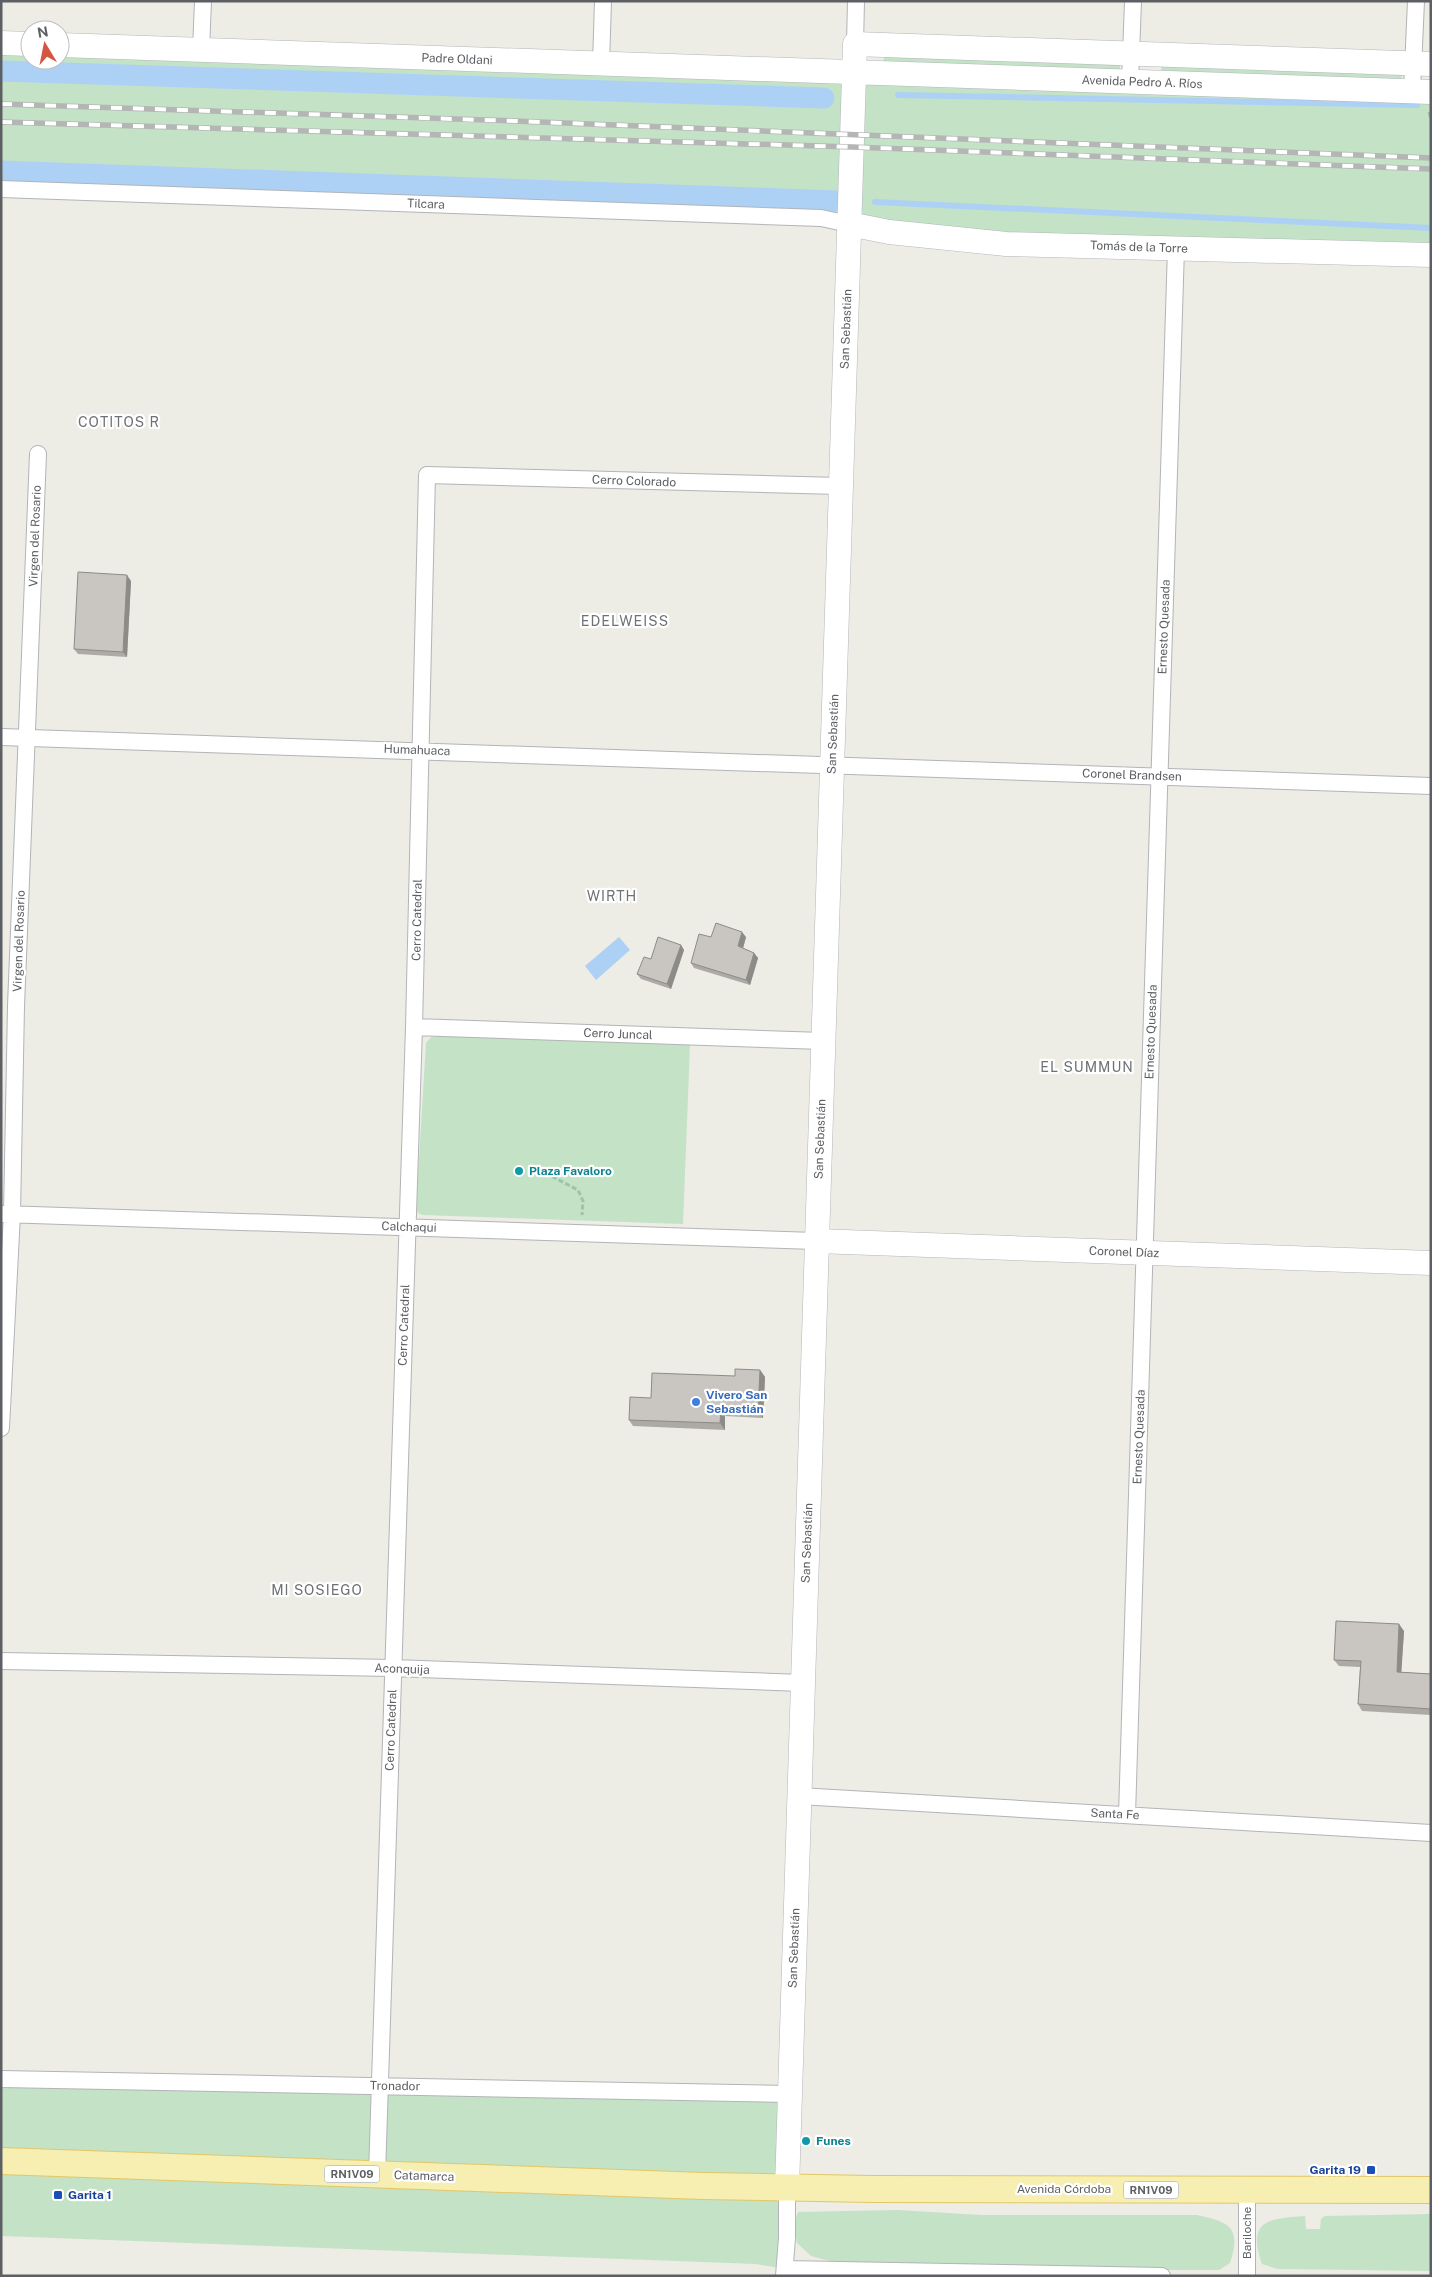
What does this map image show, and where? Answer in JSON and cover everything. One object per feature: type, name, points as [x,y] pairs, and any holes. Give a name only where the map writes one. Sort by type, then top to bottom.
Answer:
[{"type":"main road","points":[[1,43],[20,44]]},
{"type":"main road","points":[[855,44],[1422,64]]},
{"type":"main road","name":"San Sebastián","points":[[787,2188],[855,44]]},
{"type":"main road","name":"Padre Oldani","points":[[70,45],[854,73]]},
{"type":"main road","name":"Avenida Pedro A. Ríos","points":[[854,73],[1422,91]]},
{"type":"main road","name":"Tomás de la Torre","points":[[849,224],[889,232],[1006,244],[1431,255]]},
{"type":"main road","name":"Coronel Díaz","points":[[816,1241],[1431,1263]]},
{"type":"main road","name":"Catamarca","points":[[1,2161],[787,2188]]},
{"type":"main road","name":"Avenida Córdoba","points":[[787,2188],[1431,2190]]},
{"type":"street","points":[[201,50],[203,1]]},
{"type":"street","points":[[601,64],[602,1]]},
{"type":"street","name":"San Sebastián","points":[[855,44],[856,1]]},
{"type":"street","points":[[1130,82],[1133,1]]},
{"type":"street","points":[[1416,1],[1422,64],[1422,91]]},
{"type":"street","name":"Tilcara","points":[[1,189],[821,218],[849,224]]},
{"type":"street","name":"Ernesto Quesada","points":[[1127,1815],[1176,248]]},
{"type":"street","name":"Virgen del Rosario","points":[[1,1428],[7,1214],[38,454]]},
{"type":"street","name":"Cerro Colorado","points":[[427,475],[840,486]]},
{"type":"street","name":"Cerro Catedral","points":[[377,2175],[414,1027],[427,475]]},
{"type":"street","name":"Humahuaca","points":[[1,737],[832,765]]},
{"type":"street","name":"Coronel Brandsen","points":[[832,765],[1431,786]]},
{"type":"street","name":"Cerro Juncal","points":[[414,1027],[823,1041]]},
{"type":"street","name":"Calchaqui","points":[[7,1214],[816,1241]]},
{"type":"street","name":"Aconquija","points":[[1,1661],[393,1668],[802,1683]]},
{"type":"street","name":"Santa Fe","points":[[799,1796],[1431,1833]]},
{"type":"street","name":"Tronador","points":[[1,2079],[789,2094]]},
{"type":"street","name":"San Sebastián","points":[[784,2272],[787,2238],[787,2188]]},
{"type":"street","name":"Bariloche","points":[[1247,2190],[1247,2276]]},
{"type":"street","points":[[784,2272],[1162,2276]]},
{"type":"path","points":[[532,1166],[578,1190],[584,1201],[581,1233]]},
{"type":"green space","points":[[1,43],[20,44],[20,70],[70,70],[70,45],[1431,92],[1431,255],[1006,244],[821,218],[1,189]]},
{"type":"green space","points":[[885,55],[1120,64],[1120,69],[1117,72],[883,62]]},
{"type":"green space","points":[[1162,64],[1401,72],[1402,77],[1399,80],[1166,75],[1161,70]]},
{"type":"green space","name":"Plaza Favaloro","points":[[431,1037],[690,1045],[683,1224],[423,1215],[418,1213],[416,1208],[426,1043]]},
{"type":"green space","points":[[1,2079],[789,2094],[785,2269],[756,2264],[1,2236]]},
{"type":"green space","points":[[898,2210],[981,2215],[1197,2215],[1217,2220],[1230,2228],[1234,2241],[1233,2251],[1230,2263],[1219,2270],[841,2264],[811,2256],[797,2243],[794,2224],[798,2212]]},
{"type":"green space","points":[[1431,2214],[1431,2271],[1278,2269],[1262,2264],[1258,2249],[1257,2238],[1259,2230],[1271,2221],[1280,2219],[1305,2216],[1306,2229],[1320,2229],[1321,2219],[1325,2216]]},
{"type":"water","points":[[619,937],[630,950],[596,980],[585,966]]},
{"type":"building","points":[[78,572],[127,575],[123,652],[74,649]]},
{"type":"building","points":[[716,923],[742,932],[738,946],[754,953],[746,980],[691,963],[699,934],[711,937]]},
{"type":"building","points":[[658,937],[681,945],[667,984],[637,974],[644,957],[651,959]]},
{"type":"building","points":[[735,1369],[760,1370],[758,1411],[721,1410],[720,1423],[629,1420],[630,1397],[651,1398],[652,1373],[735,1376]]},
{"type":"building","points":[[1336,1621],[1399,1624],[1397,1672],[1431,1674],[1431,1709],[1358,1704],[1361,1661],[1334,1660]]},
{"type":"waterway","points":[[1,71],[824,98]]},
{"type":"waterway","points":[[898,95],[1417,105]]},
{"type":"waterway","points":[[1,171],[837,201]]},
{"type":"waterway","points":[[875,202],[1431,228]]},
{"type":"railway","points":[[1,104],[515,121],[1431,158]]},
{"type":"railway","points":[[1,122],[852,147],[1431,169]]},
{"type":"place","name":"Plaza Favaloro","points":[[519,1171]]},
{"type":"place","name":"Vivero San Sebastián","points":[[696,1402]]},
{"type":"place","name":"Funes","points":[[806,2141]]},
{"type":"place","name":"Garita 19","points":[[1371,2170]]},
{"type":"place","name":"Garita 1","points":[[58,2195]]},
{"type":"district","name":"COTITOS R","points":[[119,422]]},
{"type":"district","name":"EDELWEISS","points":[[625,621]]},
{"type":"district","name":"WIRTH","points":[[612,896]]},
{"type":"district","name":"EL SUMMUN","points":[[1087,1067]]},
{"type":"district","name":"MI SOSIEGO","points":[[317,1590]]}]
